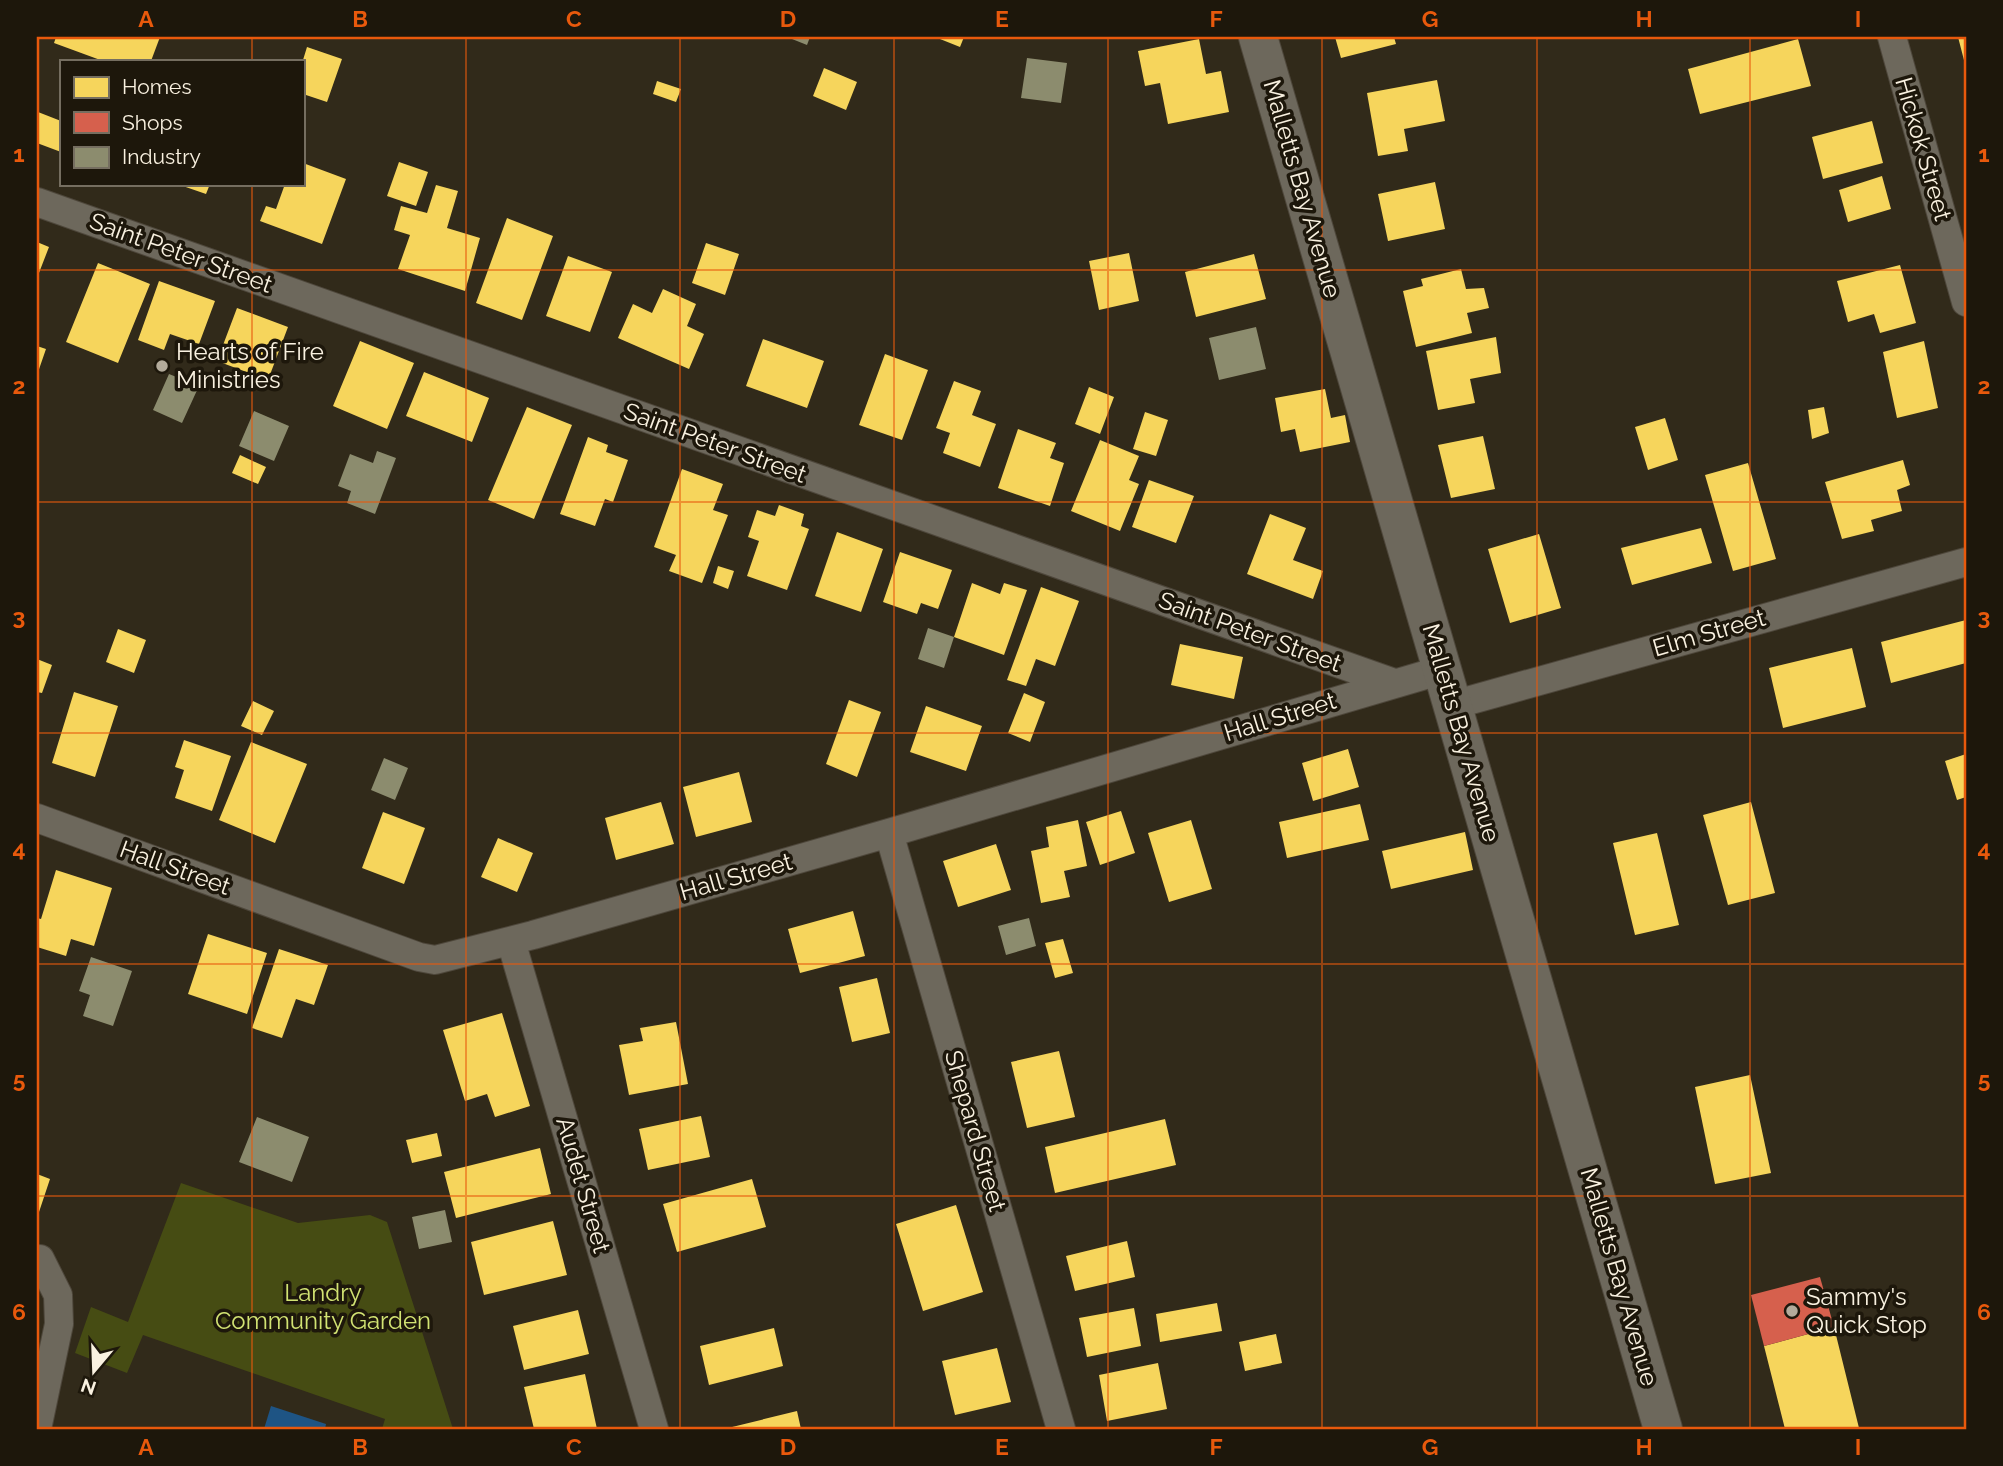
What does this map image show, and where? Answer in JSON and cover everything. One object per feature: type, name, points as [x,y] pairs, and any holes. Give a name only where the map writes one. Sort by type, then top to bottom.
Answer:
[{"type":"street","name":"Malletts Bay Avenue","points":[[1258,37],[1663,1429]]},
{"type":"street","name":"Hickok Street","points":[[1892,37],[1966,302]]},
{"type":"street","name":"Saint Peter Street","points":[[37,202],[1394,683]]},
{"type":"street","name":"Elm Street","points":[[1447,687],[1966,562]]},
{"type":"street","name":"Hall Street","points":[[37,818],[419,957],[435,960],[889,834],[1394,683],[1447,687]]},
{"type":"street","name":"Shepard Street","points":[[889,834],[1061,1429]]},
{"type":"street","name":"Audet Street","points":[[511,941],[654,1429]]},
{"type":"street","points":[[37,1429],[59,1324],[58,1296],[40,1259]]},
{"type":"green space","name":"Landry Community Garden","points":[[181,1183],[298,1223],[370,1215],[387,1222],[453,1429],[382,1429],[385,1419],[143,1335],[127,1373],[75,1353],[91,1307],[128,1322]]},
{"type":"water","points":[[271,1406],[326,1424],[325,1429],[264,1429]]},
{"type":"building: Homes","points":[[56,37],[160,37],[151,60],[100,60],[54,43]]},
{"type":"building: Homes","points":[[935,37],[964,37],[960,47]]},
{"type":"building: Homes","points":[[1335,37],[1394,37],[1396,44],[1341,58]]},
{"type":"building: Homes","points":[[1958,37],[1966,37],[1966,64],[1965,64]]},
{"type":"building: Homes","points":[[1199,39],[1206,74],[1221,71],[1229,112],[1168,124],[1160,83],[1145,86],[1138,51]]},
{"type":"building: Homes","points":[[1798,39],[1811,86],[1700,114],[1688,69]]},
{"type":"building: Homes","points":[[307,47],[342,59],[327,102],[304,94],[303,60]]},
{"type":"building: Homes","points":[[824,68],[857,82],[846,110],[813,96]]},
{"type":"building: Homes","points":[[1437,80],[1445,121],[1404,129],[1408,151],[1378,156],[1367,93]]},
{"type":"building: Homes","points":[[657,81],[681,89],[676,102],[653,94]]},
{"type":"building: Homes","points":[[38,112],[60,121],[60,152],[37,143]]},
{"type":"building: Homes","points":[[1872,121],[1883,163],[1823,179],[1812,137]]},
{"type":"building: Homes","points":[[399,162],[428,172],[416,206],[387,196]]},
{"type":"building: Homes","points":[[304,163],[346,179],[322,244],[260,221],[266,206],[276,209],[284,186],[304,186]]},
{"type":"building: Homes","points":[[1882,176],[1891,209],[1848,222],[1839,190]]},
{"type":"building: Homes","points":[[1435,182],[1445,229],[1388,241],[1378,194]]},
{"type":"building: Homes","points":[[436,185],[458,191],[447,228],[480,238],[465,291],[398,269],[410,235],[394,230],[401,206],[427,213]]},
{"type":"building: Homes","points":[[183,186],[209,186],[206,194]]},
{"type":"building: Homes","points":[[507,218],[553,236],[522,320],[476,303]]},
{"type":"building: Homes","points":[[37,242],[49,247],[37,278]]},
{"type":"building: Homes","points":[[706,243],[739,254],[725,295],[692,283]]},
{"type":"building: Homes","points":[[1129,253],[1139,301],[1099,310],[1089,261]]},
{"type":"building: Homes","points":[[1254,254],[1266,299],[1196,317],[1185,272]]},
{"type":"building: Homes","points":[[568,256],[612,272],[590,332],[546,316]]},
{"type":"building: Homes","points":[[98,263],[150,284],[118,363],[66,342]]},
{"type":"building: Homes","points":[[1900,265],[1916,323],[1880,333],[1874,314],[1848,322],[1837,281]]},
{"type":"building: Homes","points":[[1461,269],[1466,289],[1484,288],[1489,308],[1467,313],[1472,333],[1416,347],[1403,291],[1423,286],[1421,279]]},
{"type":"building: Homes","points":[[159,281],[215,301],[199,344],[170,334],[164,350],[138,340]]},
{"type":"building: Homes","points":[[663,289],[696,304],[687,326],[704,334],[689,369],[618,338],[633,304],[652,313]]},
{"type":"building: Homes","points":[[237,308],[288,327],[268,380],[217,361]]},
{"type":"building: Homes","points":[[1496,337],[1501,373],[1470,379],[1475,403],[1438,410],[1426,351]]},
{"type":"building: Homes","points":[[763,339],[824,361],[807,408],[746,386]]},
{"type":"building: Homes","points":[[360,341],[414,363],[387,429],[333,406]]},
{"type":"building: Homes","points":[[1924,341],[1938,408],[1897,418],[1883,352]]},
{"type":"building: Homes","points":[[37,346],[46,349],[37,375]]},
{"type":"building: Homes","points":[[885,354],[928,370],[902,440],[859,425]]},
{"type":"building: Homes","points":[[424,372],[489,398],[472,442],[406,416]]},
{"type":"building: Homes","points":[[954,381],[981,391],[972,415],[996,424],[980,467],[943,453],[950,433],[936,428]]},
{"type":"building: Homes","points":[[1089,387],[1114,397],[1100,434],[1075,424]]},
{"type":"building: Homes","points":[[1325,389],[1331,418],[1345,415],[1350,442],[1300,452],[1295,429],[1281,432],[1275,398]]},
{"type":"building: Homes","points":[[527,407],[572,425],[534,519],[488,500]]},
{"type":"building: Homes","points":[[1824,407],[1829,433],[1812,439],[1808,410]]},
{"type":"building: Homes","points":[[1145,412],[1168,420],[1156,456],[1133,449]]},
{"type":"building: Homes","points":[[1665,418],[1678,460],[1648,470],[1635,427]]},
{"type":"building: Homes","points":[[1018,429],[1056,443],[1050,458],[1064,463],[1050,506],[998,488]]},
{"type":"building: Homes","points":[[1483,436],[1495,489],[1451,498],[1438,445]]},
{"type":"building: Homes","points":[[588,437],[608,445],[606,452],[628,460],[613,502],[605,499],[595,526],[560,514]]},
{"type":"building: Homes","points":[[1100,440],[1139,456],[1129,480],[1139,484],[1120,531],[1071,511]]},
{"type":"building: Homes","points":[[240,455],[266,467],[258,484],[232,473]]},
{"type":"building: Homes","points":[[1903,460],[1910,485],[1897,490],[1902,511],[1871,520],[1874,531],[1842,539],[1825,482]]},
{"type":"building: Homes","points":[[1748,463],[1776,559],[1733,571],[1705,475]]},
{"type":"building: Homes","points":[[682,469],[723,484],[713,510],[728,515],[702,583],[669,571],[676,555],[654,547]]},
{"type":"building: Homes","points":[[1149,480],[1194,496],[1176,543],[1132,527]]},
{"type":"building: Homes","points":[[779,505],[804,514],[801,526],[809,529],[787,590],[747,576],[759,541],[748,537],[757,510],[775,516]]},
{"type":"building: Homes","points":[[1270,514],[1306,528],[1293,560],[1323,571],[1313,599],[1247,574]]},
{"type":"building: Homes","points":[[1701,528],[1712,563],[1632,585],[1621,548]]},
{"type":"building: Homes","points":[[837,532],[883,549],[861,612],[815,596]]},
{"type":"building: Homes","points":[[1539,534],[1561,608],[1510,623],[1488,549]]},
{"type":"building: Homes","points":[[900,552],[952,570],[938,609],[921,603],[917,614],[883,602]]},
{"type":"building: Homes","points":[[718,566],[734,571],[728,589],[713,583]]},
{"type":"building: Homes","points":[[972,583],[1000,594],[1004,583],[1027,590],[1004,655],[954,637]]},
{"type":"building: Homes","points":[[1041,587],[1079,601],[1055,666],[1036,659],[1026,686],[1007,680]]},
{"type":"building: Homes","points":[[1966,620],[1966,663],[1891,683],[1881,642]]},
{"type":"building: Homes","points":[[118,629],[146,640],[134,673],[106,662]]},
{"type":"building: Homes","points":[[1180,644],[1243,657],[1234,699],[1171,685]]},
{"type":"building: Homes","points":[[1852,648],[1866,707],[1783,728],[1769,668]]},
{"type":"building: Homes","points":[[37,659],[52,665],[42,693],[37,692]]},
{"type":"building: Homes","points":[[74,692],[118,706],[95,777],[52,763]]},
{"type":"building: Homes","points":[[1024,693],[1045,702],[1030,742],[1008,733]]},
{"type":"building: Homes","points":[[849,700],[881,712],[857,777],[826,764]]},
{"type":"building: Homes","points":[[253,701],[274,711],[262,735],[241,726]]},
{"type":"building: Homes","points":[[926,706],[982,726],[966,771],[910,752]]},
{"type":"building: Homes","points":[[184,740],[231,756],[212,811],[175,798],[184,770],[175,767]]},
{"type":"building: Homes","points":[[251,742],[307,764],[275,843],[219,820]]},
{"type":"building: Homes","points":[[1348,749],[1359,787],[1313,801],[1302,763]]},
{"type":"building: Homes","points":[[1966,754],[1966,797],[1957,800],[1945,761]]},
{"type":"building: Homes","points":[[739,772],[752,822],[696,837],[683,787]]},
{"type":"building: Homes","points":[[661,802],[674,844],[616,860],[605,818]]},
{"type":"building: Homes","points":[[1751,802],[1775,893],[1728,905],[1703,815]]},
{"type":"building: Homes","points":[[1360,804],[1369,840],[1287,858],[1279,822]]},
{"type":"building: Homes","points":[[1121,811],[1135,853],[1100,865],[1086,822]]},
{"type":"building: Homes","points":[[383,812],[425,828],[404,884],[362,868]]},
{"type":"building: Homes","points":[[1078,820],[1087,866],[1064,871],[1070,897],[1041,903],[1031,851],[1049,847],[1046,827]]},
{"type":"building: Homes","points":[[1191,820],[1212,889],[1169,902],[1148,833]]},
{"type":"building: Homes","points":[[1465,832],[1473,870],[1391,889],[1382,851]]},
{"type":"building: Homes","points":[[1657,833],[1679,925],[1635,935],[1613,843]]},
{"type":"building: Homes","points":[[498,838],[533,853],[517,892],[481,877]]},
{"type":"building: Homes","points":[[996,844],[1011,890],[958,907],[943,861]]},
{"type":"building: Homes","points":[[56,870],[112,888],[94,946],[71,939],[66,956],[37,947],[37,918],[41,919]]},
{"type":"building: Homes","points":[[853,911],[865,956],[800,973],[788,929]]},
{"type":"building: Homes","points":[[208,934],[267,953],[247,1014],[188,994]]},
{"type":"building: Homes","points":[[1063,939],[1073,973],[1055,978],[1045,943]]},
{"type":"building: Homes","points":[[279,949],[328,965],[314,1005],[296,999],[282,1038],[252,1028]]},
{"type":"building: Homes","points":[[877,978],[890,1033],[852,1042],[839,987]]},
{"type":"building: Homes","points":[[502,1013],[530,1106],[495,1117],[487,1094],[465,1101],[443,1030]]},
{"type":"building: Homes","points":[[676,1022],[688,1084],[629,1095],[619,1045],[643,1041],[640,1028]]},
{"type":"building: Homes","points":[[1059,1051],[1075,1117],[1027,1128],[1011,1062]]},
{"type":"building: Homes","points":[[1750,1075],[1771,1173],[1715,1184],[1695,1087]]},
{"type":"building: Homes","points":[[701,1116],[710,1157],[648,1170],[639,1129]]},
{"type":"building: Homes","points":[[1165,1119],[1176,1165],[1055,1193],[1045,1147]]},
{"type":"building: Homes","points":[[437,1133],[442,1156],[412,1163],[406,1140]]},
{"type":"building: Homes","points":[[540,1148],[551,1194],[456,1218],[444,1172]]},
{"type":"building: Homes","points":[[37,1174],[50,1179],[37,1218]]},
{"type":"building: Homes","points":[[752,1179],[766,1227],[677,1252],[663,1204]]},
{"type":"building: Homes","points":[[956,1205],[983,1292],[923,1311],[896,1224]]},
{"type":"building: Homes","points":[[553,1221],[567,1275],[484,1295],[471,1242]]},
{"type":"building: Homes","points":[[1127,1241],[1135,1277],[1075,1291],[1066,1256]]},
{"type":"building: Homes","points":[[1217,1303],[1222,1331],[1160,1342],[1156,1314]]},
{"type":"building: Homes","points":[[1134,1308],[1141,1346],[1087,1357],[1079,1318]]},
{"type":"building: Homes","points":[[578,1310],[589,1354],[524,1370],[513,1326]]},
{"type":"building: Homes","points":[[1834,1327],[1859,1428],[1785,1429],[1764,1346]]},
{"type":"building: Homes","points":[[774,1328],[783,1366],[709,1385],[700,1346]]},
{"type":"building: Homes","points":[[1276,1334],[1282,1363],[1245,1371],[1239,1342]]},
{"type":"building: Homes","points":[[997,1348],[1011,1402],[955,1415],[942,1361]]},
{"type":"building: Homes","points":[[1158,1363],[1167,1409],[1107,1421],[1099,1375]]},
{"type":"building: Homes","points":[[585,1374],[597,1429],[534,1429],[524,1387]]},
{"type":"building: Homes","points":[[797,1411],[801,1429],[728,1429],[728,1428]]},
{"type":"building: Shops","name":"Sammy's Quick Stop","points":[[1820,1277],[1834,1327],[1764,1346],[1751,1295]]},
{"type":"building: Industry","points":[[787,37],[810,37],[807,45]]},
{"type":"building: Industry","points":[[1027,58],[1067,63],[1061,103],[1021,98]]},
{"type":"building: Industry","points":[[1256,327],[1266,369],[1219,380],[1209,338]]},
{"type":"building: Industry","points":[[169,374],[199,386],[182,423],[153,410]]},
{"type":"building: Industry","points":[[254,411],[289,426],[274,461],[239,446]]},
{"type":"building: Industry","points":[[377,451],[396,458],[375,514],[347,503],[351,491],[338,486],[350,454],[373,463]]},
{"type":"building: Industry","points":[[928,628],[954,637],[944,668],[918,659]]},
{"type":"building: Industry","points":[[384,758],[408,768],[395,800],[371,790]]},
{"type":"building: Industry","points":[[1029,918],[1036,946],[1006,955],[998,926]]},
{"type":"building: Industry","points":[[91,957],[132,971],[113,1026],[83,1016],[90,995],[79,991]]},
{"type":"building: Industry","points":[[257,1117],[309,1137],[292,1182],[239,1162]]},
{"type":"building: Industry","points":[[445,1210],[452,1242],[419,1249],[412,1217]]},
{"type":"place","name":"Hearts of Fire Ministries","points":[[162,366]]},
{"type":"place","name":"Sammy's Quick Stop","points":[[1792,1311]]}]
